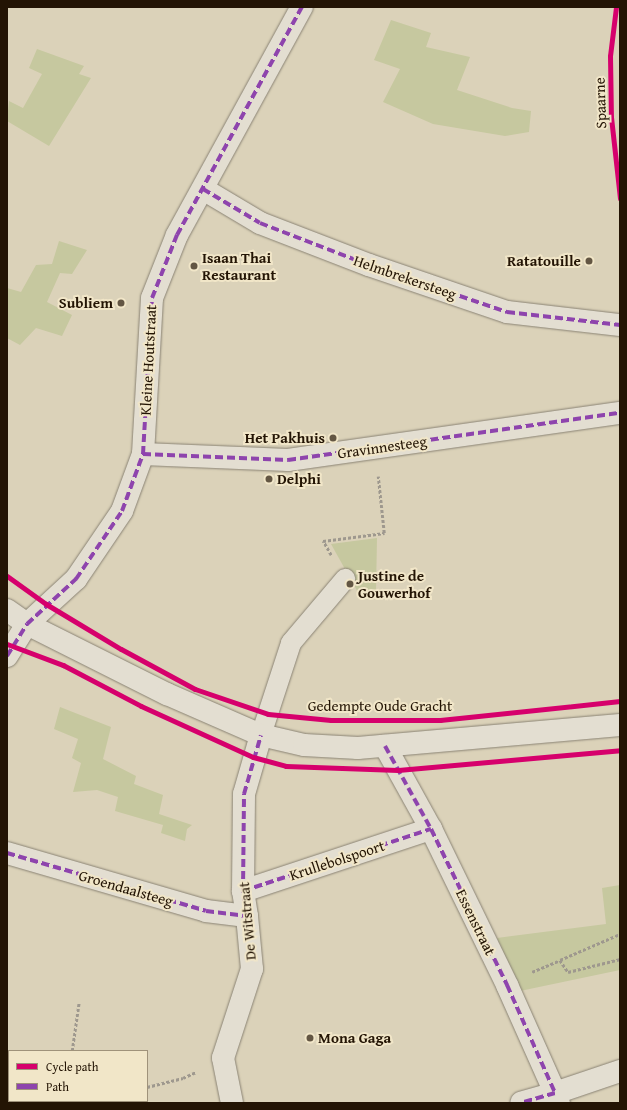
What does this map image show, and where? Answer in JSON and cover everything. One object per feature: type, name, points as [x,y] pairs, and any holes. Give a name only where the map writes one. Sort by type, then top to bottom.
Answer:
[{"type":"street","name":"Kleine Houtstraat","points":[[7,656],[27,624],[76,579],[122,511],[142,454],[152,298],[177,235],[204,189],[302,7]]},
{"type":"street","name":"Helmbrekersteeg","points":[[204,189],[260,223],[369,266],[507,312],[620,325]]},
{"type":"street","name":"Gravinnesteeg","points":[[142,454],[288,460],[620,413]]},
{"type":"street","points":[[7,610],[27,624],[167,694],[261,735],[304,745],[358,748],[620,725]]},
{"type":"street","name":"De Witstraat","points":[[232,1103],[223,1058],[252,969],[243,891],[244,794],[261,735]]},
{"type":"street","name":"Essenstraat","points":[[385,746],[431,829],[507,985],[557,1098]]},
{"type":"street","name":"Krullebolspoort","points":[[243,891],[431,829]]},
{"type":"street","name":"Groendaalsteeg","points":[[7,852],[206,911],[247,916]]},
{"type":"street","points":[[522,1103],[557,1098],[620,1071]]},
{"type":"lane","points":[[261,735],[291,643],[345,579]]},
{"type":"path","points":[[345,579],[323,541],[384,533],[376,447]]},
{"type":"path","points":[[507,985],[620,934]]},
{"type":"path","points":[[560,960],[568,972],[620,959]]},
{"type":"path","points":[[72,1050],[79,1002]]},
{"type":"path","points":[[148,1087],[183,1078],[223,1058]]},
{"type":"green space","points":[[391,20],[431,33],[426,47],[470,57],[457,90],[512,108],[531,111],[529,132],[505,136],[433,124],[383,102],[400,69],[374,60]]},
{"type":"green space","points":[[37,49],[84,66],[79,74],[91,78],[49,146],[7,121],[9,101],[23,108],[42,74],[29,68]]},
{"type":"green space","points":[[59,241],[87,250],[72,274],[60,273],[47,302],[72,315],[62,336],[36,328],[20,345],[7,338],[7,288],[21,292],[36,265],[52,264]]},
{"type":"green space","points":[[377,538],[376,592],[360,596],[331,544]]},
{"type":"green space","points":[[60,707],[111,727],[103,759],[136,776],[134,784],[163,795],[159,814],[192,825],[187,829],[185,841],[161,833],[163,825],[115,811],[118,797],[97,790],[73,792],[81,763],[72,758],[78,739],[54,729]]},
{"type":"green space","points":[[620,885],[620,970],[520,991],[497,938],[606,924],[602,888]]},
{"type":"green space","points":[[65,1102],[95,1102],[95,1103]]},
{"type":"marked path","points":[[7,656],[27,624],[76,579],[122,511],[143,454],[152,298],[177,235],[302,7]]},
{"type":"marked path","points":[[203,189],[260,223],[369,265],[507,312],[620,325]]},
{"type":"marked path","points":[[143,454],[288,460],[620,413]]},
{"type":"marked path","points":[[7,853],[206,911],[247,916],[243,891],[244,794],[261,735]]},
{"type":"marked path","points":[[385,746],[431,829],[507,985],[555,1093],[521,1103]]},
{"type":"marked path","points":[[243,891],[431,829]]},
{"type":"cycle path","name":"Spaarne","points":[[616,7],[610,56],[611,117],[620,199]]},
{"type":"cycle path","name":"Gedempte Oude Gracht","points":[[7,576],[46,604],[121,649],[195,689],[268,714],[331,720],[440,720],[620,701]]},
{"type":"cycle path","points":[[7,644],[63,665],[141,706],[253,757],[286,766],[398,770],[620,750]]},
{"type":"place","name":"Ratatouille","points":[[589,261]]},
{"type":"place","name":"Isaan Thai Restaurant","points":[[194,266]]},
{"type":"place","name":"Subliem","points":[[121,303]]},
{"type":"place","name":"Het Pakhuis","points":[[333,438]]},
{"type":"place","name":"Delphi","points":[[269,479]]},
{"type":"place","name":"Justine de Gouwerhof","points":[[350,584]]},
{"type":"place","name":"Mona Gaga","points":[[310,1038]]}]
